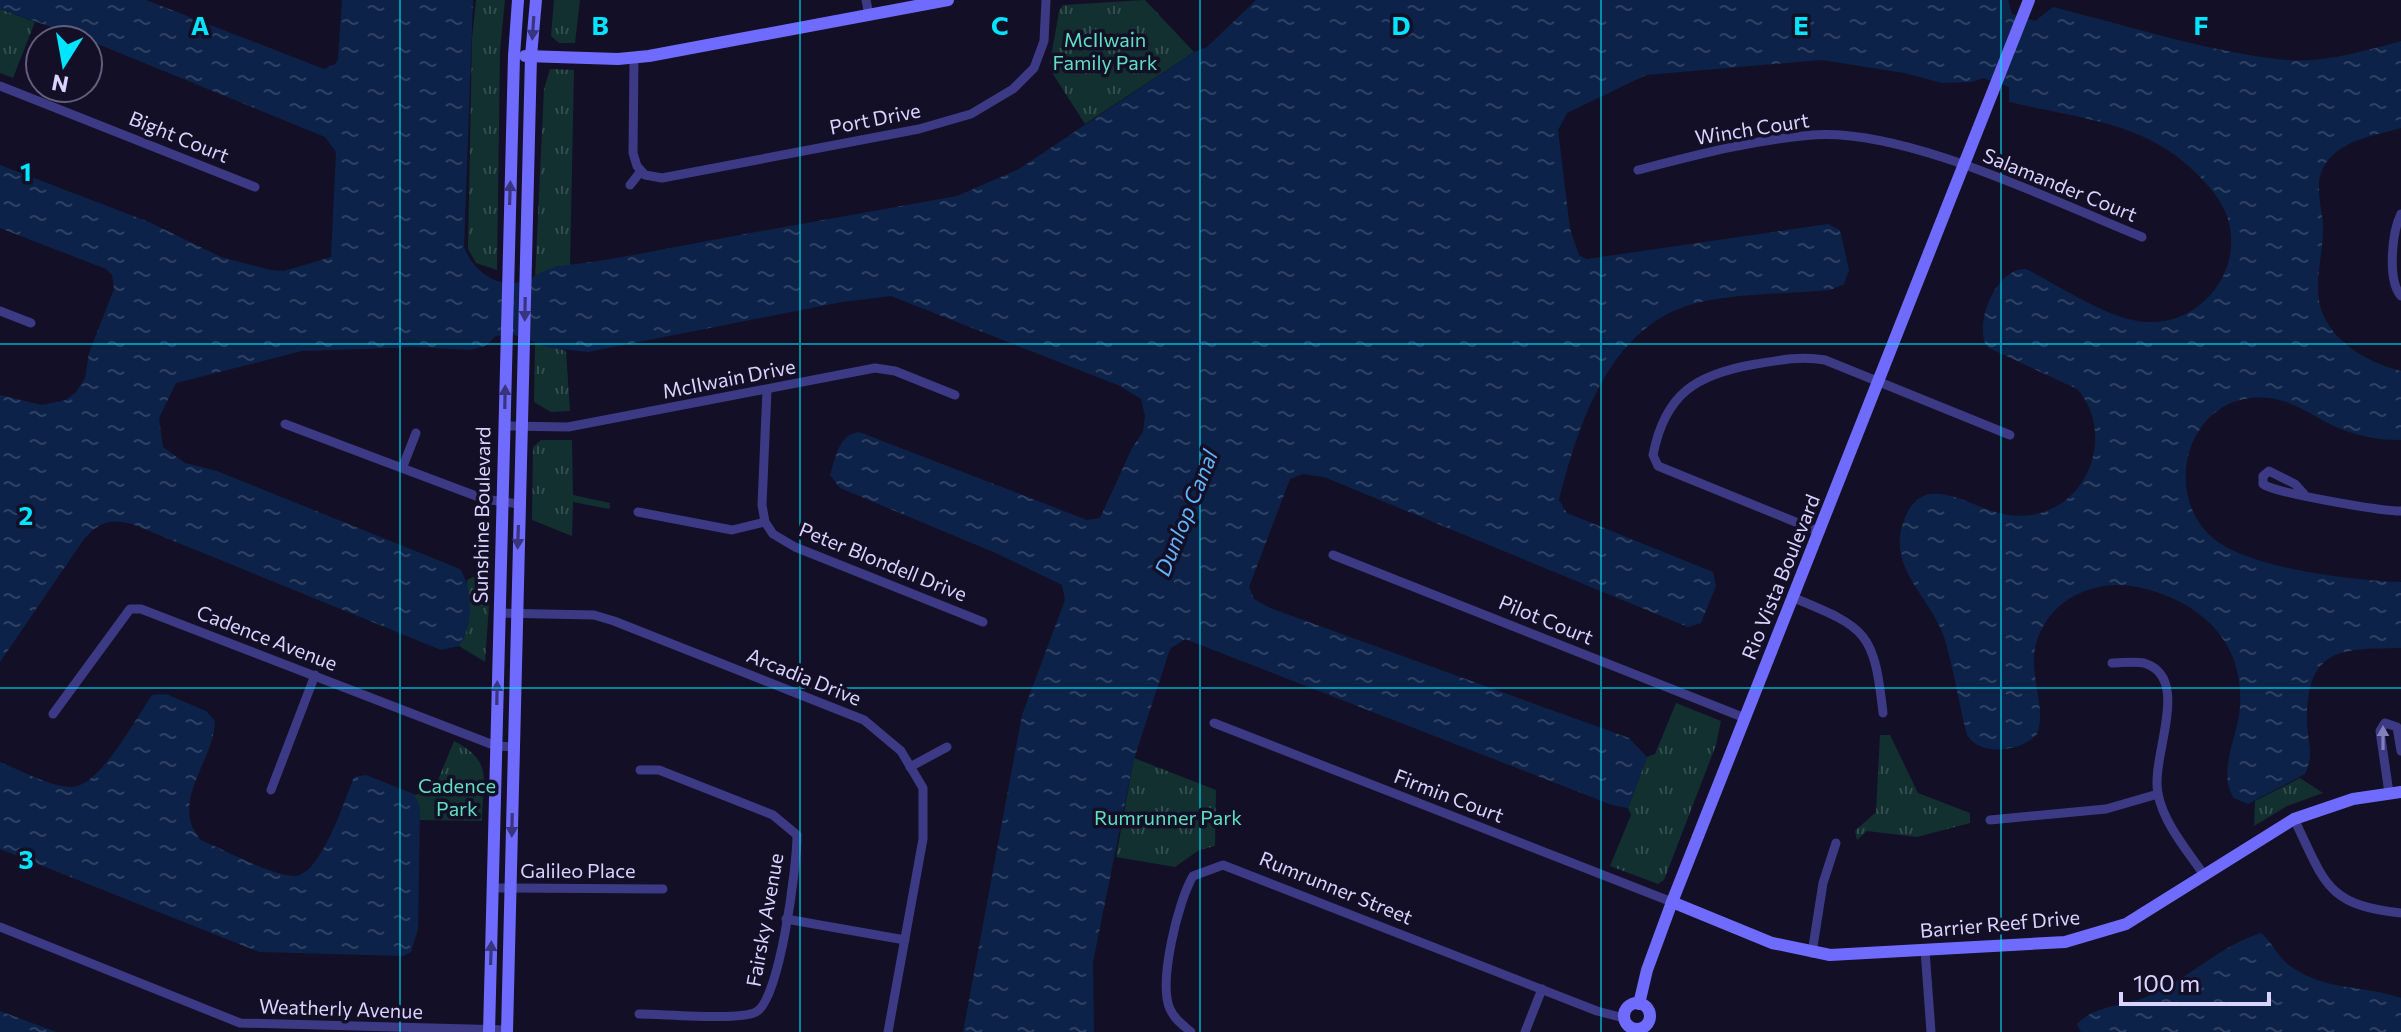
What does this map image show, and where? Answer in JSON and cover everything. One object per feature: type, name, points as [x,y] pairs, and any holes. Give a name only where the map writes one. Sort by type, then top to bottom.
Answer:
[{"type":"street","name":"Sunshine Boulevard","points":[[489,1031],[514,55],[518,0]]},
{"type":"street","name":"Sunshine Boulevard","points":[[507,1031],[531,56],[536,0]]},
{"type":"street","points":[[866,0],[869,15]]},
{"type":"street","points":[[514,55],[634,58],[948,0]]},
{"type":"street","name":"Port Drive","points":[[641,171],[662,178],[919,129],[971,114],[1013,89],[1034,68],[1044,41],[1046,0]]},
{"type":"street","name":"Rio Vista Boulevard","points":[[1639,1004],[1647,970],[1672,902],[2029,5]]},
{"type":"street","points":[[630,185],[641,171],[633,153],[634,58]]},
{"type":"street","name":"Bight Court","points":[[0,86],[255,187]]},
{"type":"street","name":"Winch Court","points":[[1638,170],[1728,147],[1814,135],[1853,137],[1935,155],[1965,166]]},
{"type":"street","name":"Salamander Court","points":[[1965,166],[2142,237]]},
{"type":"street","points":[[2401,214],[2393,280],[2401,296]]},
{"type":"street","points":[[2395,246],[2401,268]]},
{"type":"street","points":[[0,311],[31,323]]},
{"type":"street","points":[[1820,532],[1658,466],[1653,455],[1665,418],[1691,385],[1729,369],[1812,358],[1880,381],[2010,435]]},
{"type":"street","name":"McIIwain Drive","points":[[504,426],[568,427],[875,368],[895,371],[955,395]]},
{"type":"street","points":[[638,512],[732,530],[765,522],[762,505],[767,390]]},
{"type":"street","points":[[285,424],[502,503],[519,504]]},
{"type":"street","points":[[403,466],[416,433]]},
{"type":"street","points":[[2304,494],[2351,507],[2401,511]]},
{"type":"street","name":"Peter Blondell Drive","points":[[765,522],[773,534],[795,547],[983,622]]},
{"type":"street","name":"Pilot Court","points":[[1333,555],[1745,718]]},
{"type":"street","points":[[1794,598],[1844,618],[1861,633],[1875,655],[1883,713]]},
{"type":"street","name":"Cadence Avenue","points":[[53,714],[130,609],[141,609],[496,746],[513,747]]},
{"type":"street","name":"Arcadia Drive","points":[[499,613],[594,615],[635,629],[864,720],[901,751],[923,788],[923,839],[888,1032]]},
{"type":"street","points":[[2112,663],[2143,663],[2162,674],[2170,693],[2156,768],[2158,794],[2167,819],[2204,875]]},
{"type":"street","points":[[271,790],[315,675]]},
{"type":"street","points":[[2395,793],[2380,731],[2385,723],[2390,722],[2397,727],[2401,751]]},
{"type":"street","name":"Firmin Court","points":[[1214,723],[1672,902]]},
{"type":"street","points":[[910,767],[947,747]]},
{"type":"street","name":"Fairsky Avenue","points":[[639,1014],[741,1017],[761,1010],[770,998],[797,850],[797,835],[786,823],[659,770],[640,770]]},
{"type":"street","name":"Barrier Reef Drive","points":[[1672,902],[1772,943],[1812,953],[1845,955],[2048,944],[2097,934],[2137,917],[2294,819],[2353,799],[2395,793]]},
{"type":"street","points":[[1990,820],[2106,809],[2158,794]]},
{"type":"street","points":[[2294,819],[2322,877],[2335,893],[2361,908],[2401,913]]},
{"type":"street","points":[[1812,953],[1823,883],[1836,843]]},
{"type":"street","name":"Rumrunner Street","points":[[1191,1032],[1178,1022],[1169,1008],[1166,989],[1180,905],[1193,876],[1223,865],[1624,1018]]},
{"type":"street","name":"Galileo Place","points":[[492,888],[663,889]]},
{"type":"street","points":[[786,919],[905,940]]},
{"type":"street","name":"Weatherly Avenue","points":[[0,927],[240,1023],[507,1031]]},
{"type":"street","points":[[1925,950],[1931,1032]]},
{"type":"street","points":[[1525,1032],[1542,989]]},
{"type":"street","points":[[1639,1004],[1647,1008],[1650,1017],[1643,1030],[1630,1027],[1624,1018],[1629,1006],[1639,1004]]},
{"type":"green space","points":[[476,0],[505,0],[500,50],[497,270],[476,263],[468,249],[472,39]]},
{"type":"green space","points":[[554,0],[580,0],[575,43],[559,43],[551,36]]},
{"type":"green space","name":"McIlwain Family Park","points":[[1145,0],[1194,52],[1085,124],[1051,71],[1054,69],[1050,63],[1059,11],[1063,5]]},
{"type":"green space","points":[[0,9],[35,22],[24,24],[24,50],[13,78],[0,73]]},
{"type":"green space","points":[[550,69],[574,70],[570,266],[558,266],[535,279],[544,89]]},
{"type":"green space","points":[[535,341],[566,351],[570,411],[551,412],[534,402]]},
{"type":"green space","points":[[541,440],[572,440],[573,495],[610,503],[609,509],[573,502],[572,536],[532,520],[533,447]]},
{"type":"green space","points":[[491,577],[485,662],[459,646],[467,622],[467,580]]},
{"type":"green space","points":[[1676,703],[1721,721],[1716,745],[1664,880],[1658,884],[1610,866],[1631,815],[1628,808],[1647,757],[1655,754]]},
{"type":"green space","points":[[1880,735],[1890,735],[1918,793],[1970,813],[1970,823],[1917,837],[1867,831],[1857,840],[1855,831],[1876,812]]},
{"type":"green space","name":"Cadence Park","points":[[454,741],[476,757],[481,765],[484,783],[482,821],[420,820],[420,807],[414,795],[434,790]]},
{"type":"green space","name":"Rumrunner Park","points":[[1134,758],[1216,790],[1215,846],[1199,850],[1175,867],[1116,857]]},
{"type":"green space","points":[[2300,778],[2323,793],[2287,806],[2254,826],[2255,801]]},
{"type":"water","name":"Dunlop Canal","points":[[0,0],[146,0],[324,69],[338,59],[342,0],[473,0],[464,247],[481,272],[507,283],[523,281],[560,266],[957,196],[1019,169],[1194,52],[1207,47],[1256,0],[2008,0],[2012,14],[2035,21],[2053,7],[2198,45],[2286,60],[2330,58],[2401,41],[2401,128],[2344,147],[2329,159],[2321,174],[2319,190],[2323,233],[2318,292],[2326,322],[2335,334],[2372,361],[2401,371],[2401,440],[2356,434],[2277,399],[2251,398],[2227,405],[2209,418],[2195,437],[2188,458],[2186,481],[2190,504],[2201,525],[2218,542],[2235,551],[2256,560],[2306,572],[2401,582],[2401,648],[2345,652],[2321,665],[2313,678],[2309,696],[2307,720],[2310,754],[2305,774],[2248,804],[2234,798],[2227,778],[2239,715],[2240,690],[2228,647],[2201,615],[2182,603],[2138,587],[2102,586],[2070,598],[2057,608],[2038,637],[2034,655],[2040,716],[2037,734],[2022,745],[2001,750],[1981,747],[1973,742],[1967,735],[1945,640],[1901,555],[1900,540],[1905,518],[1916,501],[1930,494],[1955,497],[2006,515],[2036,514],[2055,507],[2071,495],[2083,480],[2095,443],[2094,424],[2088,406],[2077,389],[1987,347],[1983,325],[1990,299],[2005,277],[2026,269],[2117,316],[2147,322],[2168,320],[2187,313],[2204,302],[2226,269],[2231,249],[2230,229],[2224,209],[2196,173],[2157,143],[2117,127],[2009,102],[2009,87],[1983,78],[1972,82],[1942,83],[1904,73],[1822,60],[1646,75],[1567,113],[1558,130],[1570,229],[1579,255],[1587,259],[1828,224],[1840,230],[1849,270],[1844,284],[1830,290],[1717,299],[1670,313],[1644,330],[1622,352],[1589,408],[1559,500],[1567,513],[1713,572],[1716,586],[1701,623],[1688,627],[1324,477],[1303,474],[1290,479],[1249,587],[1254,599],[1270,608],[1629,738],[1647,757],[1628,808],[1612,805],[1185,639],[1170,649],[1134,759],[1093,962],[1094,1032],[963,1032],[1022,715],[1065,600],[1062,585],[998,554],[840,488],[830,475],[842,442],[859,432],[1087,520],[1100,518],[1132,448],[1143,432],[1145,416],[1141,399],[1120,386],[891,296],[842,302],[588,352],[550,348],[512,334],[496,336],[485,346],[470,350],[417,347],[302,351],[176,383],[159,418],[163,447],[185,463],[217,471],[460,569],[467,586],[470,608],[467,629],[459,646],[441,650],[132,524],[117,521],[100,525],[84,539],[0,662],[0,395],[42,405],[66,400],[76,392],[85,378],[89,353],[114,289],[112,275],[106,269],[0,228],[0,165],[149,222],[221,257],[284,271],[331,257],[336,152],[325,137],[104,47],[104,24],[43,24],[0,9]]},
{"type":"water","points":[[166,694],[206,711],[215,721],[208,752],[191,797],[189,812],[192,826],[201,840],[261,867],[285,875],[295,876],[305,872],[323,850],[354,777],[366,775],[414,794],[420,807],[418,929],[411,952],[403,956],[259,952],[0,849],[0,762],[53,784],[71,787],[82,784],[105,764],[152,695]]},
{"type":"water","points":[[2261,933],[2285,961],[2302,973],[2329,983],[2401,998],[2401,1032],[2081,1032],[2077,1024],[2092,1013],[2161,990],[2231,946]]},
{"type":"water","points":[[0,1011],[56,1032],[0,1032]]}]
